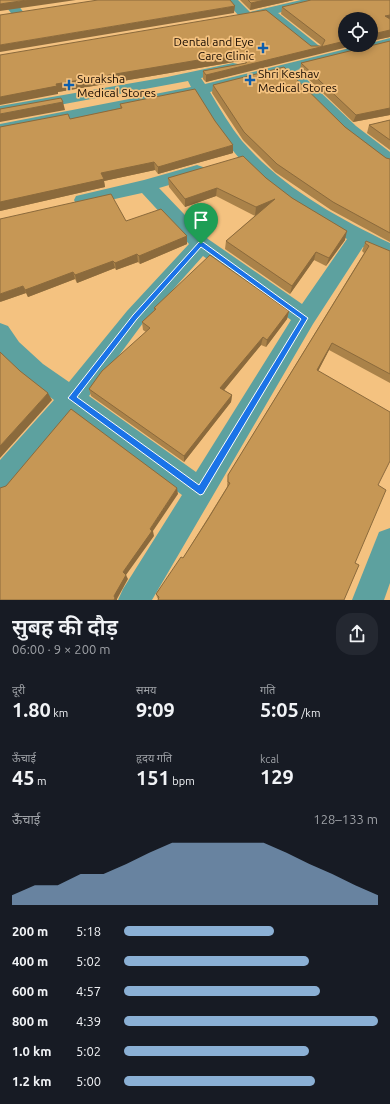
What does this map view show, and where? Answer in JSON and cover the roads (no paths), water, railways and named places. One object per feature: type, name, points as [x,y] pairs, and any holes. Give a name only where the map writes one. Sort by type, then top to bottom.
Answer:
[{"type":"street","points":[[7,0],[20,14]]},
{"type":"street","points":[[230,0],[247,16]]},
{"type":"street","points":[[224,20],[269,12],[317,0]]},
{"type":"street","points":[[6,16],[34,12]]},
{"type":"street","points":[[269,12],[316,49]]},
{"type":"street","points":[[378,32],[390,29]]},
{"type":"street","points":[[0,111],[159,83],[196,82],[286,68],[390,42]]},
{"type":"street","points":[[0,129],[196,82],[338,43]]},
{"type":"street","points":[[286,68],[350,130],[390,161]]},
{"type":"street","points":[[196,82],[236,143],[247,156],[280,188],[359,237],[390,252]]},
{"type":"street","points":[[350,130],[370,126]]},
{"type":"street","points":[[69,203],[146,186],[247,156]]},
{"type":"street","points":[[146,186],[201,244],[305,318]]},
{"type":"street","points":[[134,600],[305,318],[359,237]]},
{"type":"street","points":[[0,481],[72,398],[135,317],[201,244]]},
{"type":"street","points":[[0,333],[11,349],[34,371],[200,491]]},
{"type":"street","points":[[368,600],[390,543]]},
{"type":"place","name":"Dental and Eye Care Clinic","points":[[263,48]]},
{"type":"place","name":"Shri Keshav Medical Stores","points":[[250,80]]},
{"type":"place","name":"Suraksha Medical Stores","points":[[69,85]]}]
